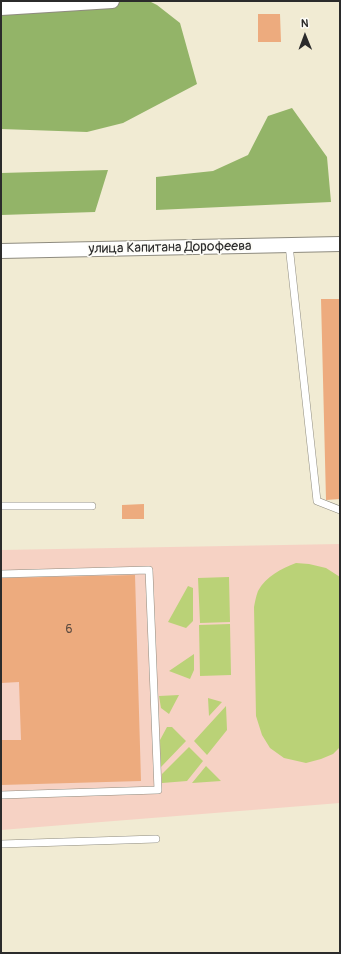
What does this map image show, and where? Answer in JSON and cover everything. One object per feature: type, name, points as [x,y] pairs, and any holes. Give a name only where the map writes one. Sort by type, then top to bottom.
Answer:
[{"type":"street","points":[[1,8],[112,1]]},
{"type":"street","name":"улица Капитана Дорофеева","points":[[1,251],[340,244]]},
{"type":"lane","points":[[289,245],[317,501],[340,510]]},
{"type":"lane","points":[[1,506],[92,506]]},
{"type":"lane","points":[[1,574],[149,570],[158,790],[1,795]]},
{"type":"lane","points":[[1,844],[156,839]]},
{"type":"shaded area","points":[[340,544],[340,803],[1,830],[1,550]]},
{"type":"green space","points":[[149,1],[157,5],[180,23],[197,84],[123,123],[87,132],[1,129],[1,2]]},
{"type":"green space","points":[[292,108],[327,157],[331,202],[156,210],[156,177],[213,171],[248,155],[268,116]]},
{"type":"green space","points":[[108,170],[95,212],[1,215],[1,173]]},
{"type":"green space","points":[[296,563],[326,568],[340,577],[340,747],[333,754],[306,763],[284,758],[270,748],[262,735],[256,716],[254,607],[256,597],[265,581],[279,571]]},
{"type":"green space","points":[[229,577],[230,622],[200,623],[198,578]]},
{"type":"green space","points":[[188,586],[193,588],[193,621],[186,628],[168,622]]},
{"type":"green space","points":[[230,624],[231,675],[200,676],[199,625]]},
{"type":"green space","points":[[194,654],[194,670],[190,679],[169,671]]},
{"type":"green space","points":[[179,695],[169,714],[161,708],[159,696]]},
{"type":"green space","points":[[208,698],[222,702],[209,716]]},
{"type":"green space","points":[[226,706],[227,730],[207,755],[194,741]]},
{"type":"green space","points":[[167,727],[172,727],[186,741],[161,767],[160,740]]},
{"type":"green space","points":[[189,747],[203,761],[187,781],[162,783],[162,774]]},
{"type":"green space","points":[[206,766],[221,781],[192,783]]},
{"type":"building","points":[[258,14],[280,14],[281,42],[258,42]]},
{"type":"building","points":[[321,299],[340,299],[340,499],[326,500]]},
{"type":"building","points":[[144,504],[144,519],[122,519],[122,505]]},
{"type":"building","points":[[135,575],[141,781],[1,785],[1,740],[21,740],[19,682],[1,683],[1,578]]}]
